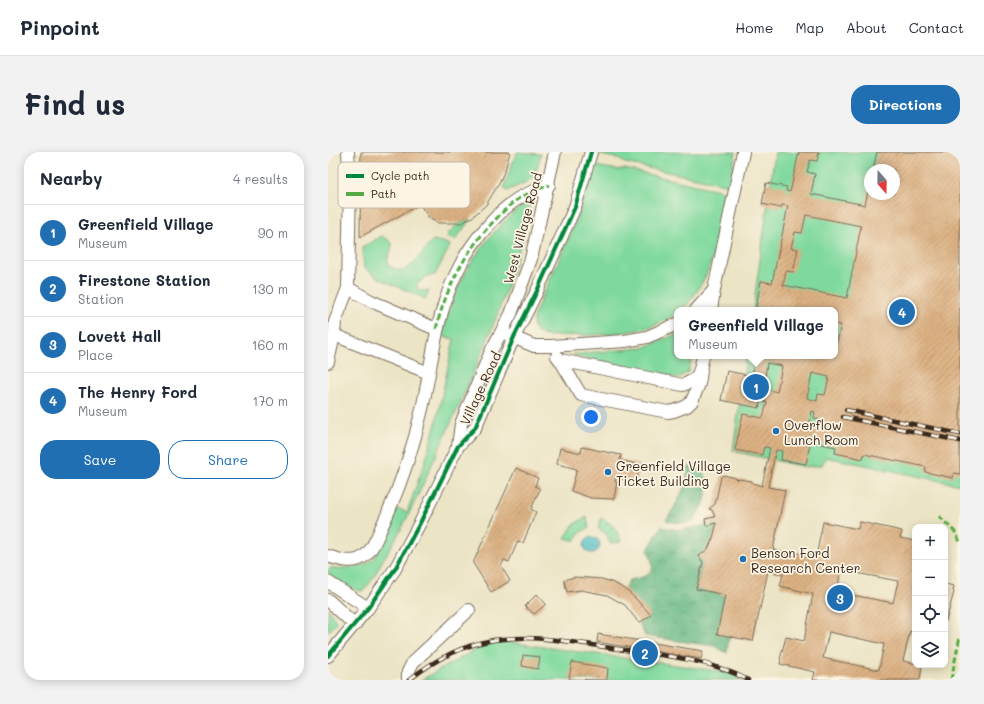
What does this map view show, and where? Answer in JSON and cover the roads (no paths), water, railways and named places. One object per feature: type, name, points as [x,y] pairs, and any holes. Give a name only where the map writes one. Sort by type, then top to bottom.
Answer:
[{"type":"street","points":[[348,152],[349,162]]},
{"type":"street","name":"West Village Road","points":[[502,332],[519,295],[531,259],[549,185],[555,152]]},
{"type":"street","name":"Village Road","points":[[328,656],[368,608],[409,544],[458,446],[475,428],[514,338],[541,284],[575,207],[591,152]]},
{"type":"street","points":[[711,307],[743,152]]},
{"type":"street","points":[[328,556],[336,559],[353,560],[362,558],[367,554],[394,499],[413,445],[429,373],[436,329],[447,295],[461,263],[479,237],[503,211],[518,199],[549,185]]},
{"type":"street","points":[[328,362],[334,335],[335,322],[348,288],[349,208]]},
{"type":"street","points":[[348,288],[371,301],[436,329]]},
{"type":"street","points":[[699,307],[714,290]]},
{"type":"street","points":[[502,332],[534,346],[551,346],[625,341],[647,337],[674,325]]},
{"type":"street","name":"Village Road","points":[[458,446],[461,424],[491,350],[502,332]]},
{"type":"street","points":[[334,335],[429,373]]},
{"type":"street","points":[[551,346],[581,395],[668,412],[687,406],[692,401],[699,384],[703,359]]},
{"type":"street","points":[[560,360],[683,385],[693,381],[701,371]]},
{"type":"street","points":[[328,582],[368,608]]},
{"type":"street","points":[[328,600],[355,625]]},
{"type":"street","points":[[408,680],[408,672],[413,662],[468,610]]},
{"type":"water","points":[[589,537],[595,537],[600,542],[598,551],[595,553],[589,553],[584,548],[584,542]]},
{"type":"railway","points":[[846,410],[960,434]]},
{"type":"railway","points":[[843,417],[960,441]]},
{"type":"railway","points":[[409,680],[428,666],[449,654],[482,642],[509,638],[572,642],[668,656],[717,667],[748,680]]},
{"type":"place","name":"The Henry Ford","points":[[902,312]]},
{"type":"place","name":"Greenfield Village","points":[[756,387]]},
{"type":"place","name":"Overflow Lunch Room","points":[[776,431]]},
{"type":"place","name":"Greenfield Village Ticket Building","points":[[608,472]]},
{"type":"place","name":"Benson Ford Research Center","points":[[743,559]]},
{"type":"place","name":"Lovett Hall","points":[[840,598]]},
{"type":"place","name":"Firestone Station","points":[[645,653]]}]
